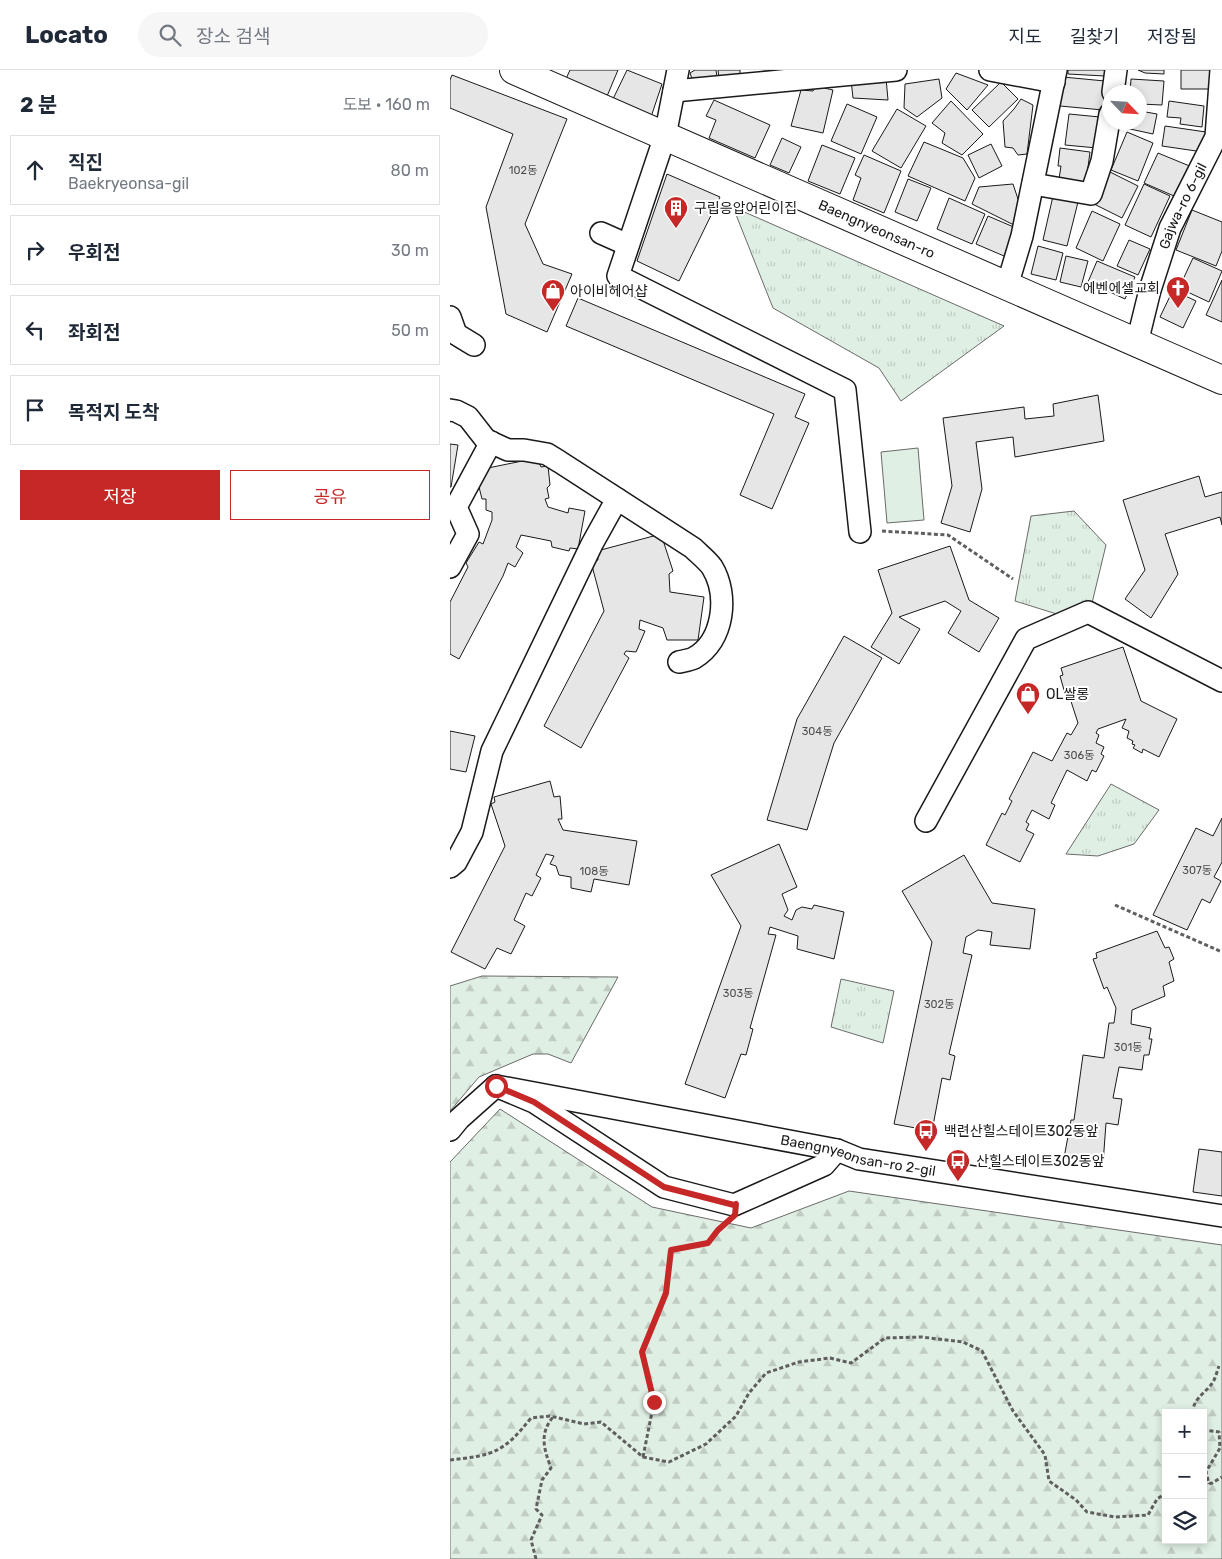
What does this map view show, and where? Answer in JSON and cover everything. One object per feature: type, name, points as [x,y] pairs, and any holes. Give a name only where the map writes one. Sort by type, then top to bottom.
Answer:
[{"type":"main road","name":"Baengnyeonsan-ro","points":[[514,70],[1222,380]]},
{"type":"street","points":[[678,70],[664,136],[618,276],[845,390],[869,532]]},
{"type":"street","points":[[674,91],[896,70]]},
{"type":"street","points":[[990,70],[1055,76],[1022,236],[1007,286]]},
{"type":"street","points":[[1113,85],[1116,70]]},
{"type":"street","name":"Gajwa-ro 6-gil","points":[[1137,342],[1150,290],[1170,228],[1216,137],[1221,70]]},
{"type":"street","points":[[1032,184],[1091,194],[1102,161],[1107,130]]},
{"type":"street","points":[[602,232],[628,245]]},
{"type":"street","points":[[453,325],[474,345]]},
{"type":"street","points":[[450,410],[468,417],[486,440],[508,450],[524,450],[546,454],[692,548],[711,566],[720,583],[722,597],[718,629],[710,644],[694,658],[679,662]]},
{"type":"street","points":[[450,567],[468,534],[456,507],[491,442]]},
{"type":"street","points":[[450,867],[456,862],[472,832],[492,751],[592,544],[617,499]]},
{"type":"street","points":[[926,821],[1026,639],[1088,612],[1222,682]]},
{"type":"street","points":[[450,1130],[459,1119],[496,1086],[534,1102],[664,1187],[734,1205],[824,1165],[837,1150]]},
{"type":"street","name":"Baengnyeonsan-ro 2-gil","points":[[496,1086],[837,1150],[859,1159],[1222,1216]]},
{"type":"path","points":[[869,532],[948,535],[1012,579]]},
{"type":"path","points":[[1115,904],[1222,952]]},
{"type":"path","points":[[643,1457],[654,1402],[642,1352],[666,1293],[671,1250],[708,1243],[718,1230],[735,1215],[736,1204]]},
{"type":"path","points":[[450,1460],[481,1456],[501,1449],[515,1438],[532,1418],[553,1417],[584,1424],[601,1422],[643,1457],[669,1462],[706,1444],[736,1416],[749,1393],[766,1374],[799,1362],[830,1358],[852,1363],[885,1338],[922,1337],[963,1342],[982,1351],[1013,1411],[1045,1455],[1049,1480],[1076,1500],[1087,1512],[1115,1518],[1148,1515],[1157,1499],[1162,1496]]},
{"type":"path","points":[[1192,1409],[1203,1392],[1213,1382],[1219,1366]]},
{"type":"path","points":[[536,1559],[531,1540],[542,1515],[536,1509],[542,1480],[551,1468],[543,1447],[546,1425],[553,1417]]},
{"type":"path","points":[[1207,1430],[1219,1432],[1220,1448],[1206,1472],[1209,1484],[1222,1477]]},
{"type":"green space","points":[[733,207],[1004,326],[901,401],[879,368],[773,308]]},
{"type":"green space","points":[[918,448],[924,520],[887,523],[881,452]]},
{"type":"green space","points":[[1074,511],[1106,545],[1092,603],[1060,615],[1015,601],[1031,516]]},
{"type":"green space","points":[[1111,784],[1159,810],[1134,844],[1098,856],[1066,854]]},
{"type":"green space","points":[[482,976],[618,977],[571,1063],[548,1054],[533,1054],[479,1077],[450,1111],[450,986]]},
{"type":"green space","points":[[841,979],[894,991],[883,1043],[831,1027]]},
{"type":"green space","points":[[500,1109],[652,1207],[751,1228],[849,1191],[1222,1245],[1222,1559],[450,1559],[450,1162]]},
{"type":"building","points":[[570,70],[618,70],[605,101],[565,81]]},
{"type":"building","points":[[627,70],[662,84],[651,117],[613,99]]},
{"type":"building","points":[[695,70],[716,70],[717,77],[694,84],[690,73]]},
{"type":"building","points":[[718,70],[740,70],[740,77],[719,78]]},
{"type":"building","points":[[1068,70],[1105,70],[1105,76],[1068,74]]},
{"type":"building","points":[[1138,70],[1164,70],[1164,74],[1145,73]]},
{"type":"building","points":[[1181,70],[1212,70],[1211,89],[1181,89]]},
{"type":"building","points":[[956,73],[988,85],[967,110],[946,89]]},
{"type":"building","points":[[452,75],[567,119],[525,224],[543,264],[572,274],[547,332],[506,314],[486,207],[513,134],[450,108],[450,80]]},
{"type":"building","points":[[1063,77],[1105,81],[1105,85],[1102,85],[1102,110],[1060,106]]},
{"type":"building","points":[[886,78],[888,100],[853,98],[851,80]]},
{"type":"building","points":[[939,79],[942,98],[917,117],[904,108],[905,84]]},
{"type":"building","points":[[1131,79],[1164,81],[1162,105],[1147,104],[1147,85],[1131,85]]},
{"type":"building","points":[[1001,82],[1018,99],[989,127],[972,110]]},
{"type":"building","points":[[816,86],[833,90],[823,133],[791,126],[801,90],[813,91]]},
{"type":"building","points":[[1021,99],[1033,105],[1027,154],[1018,155],[1013,148],[1005,147],[1003,121]]},
{"type":"building","points":[[714,100],[770,125],[755,158],[709,138],[716,120],[706,116]]},
{"type":"building","points":[[951,101],[983,134],[962,155],[942,143],[945,133],[932,123]]},
{"type":"building","points":[[1169,101],[1204,106],[1202,127],[1180,124],[1181,118],[1167,117]]},
{"type":"building","points":[[847,104],[877,117],[861,154],[831,141]]},
{"type":"building","points":[[897,109],[926,126],[901,168],[872,151]]},
{"type":"building","points":[[1147,112],[1157,114],[1153,134],[1135,130],[1147,130]]},
{"type":"building","points":[[1069,114],[1100,117],[1097,148],[1065,145]]},
{"type":"building","points":[[1165,126],[1206,132],[1203,152],[1162,146]]},
{"type":"building","points":[[1127,132],[1153,143],[1138,181],[1111,170]]},
{"type":"building","points":[[782,138],[801,147],[789,173],[770,165]]},
{"type":"building","points":[[924,142],[963,158],[975,178],[965,201],[908,176]]},
{"type":"building","points":[[991,144],[1002,166],[979,178],[968,155]]},
{"type":"building","points":[[822,145],[855,158],[840,194],[808,181]]},
{"type":"building","points":[[1060,148],[1090,152],[1086,182],[1059,179],[1061,166],[1058,166]]},
{"type":"building","points":[[1158,153],[1192,167],[1184,187],[1179,185],[1174,196],[1144,183]]},
{"type":"building","points":[[864,155],[901,171],[884,213],[853,200],[861,178],[855,175]]},
{"type":"building","points":[[1110,172],[1138,186],[1122,218],[1094,204]]},
{"type":"building","name":"구립응압어린이집","points":[[667,174],[720,197],[679,281],[637,261]]},
{"type":"building","points":[[908,179],[931,188],[917,221],[895,212]]},
{"type":"building","points":[[1013,184],[1021,208],[1014,225],[972,204],[979,187]]},
{"type":"building","points":[[1144,184],[1170,196],[1151,237],[1125,225]]},
{"type":"building","points":[[1053,196],[1078,202],[1067,246],[1043,240]]},
{"type":"building","points":[[949,198],[985,214],[972,244],[937,229]]},
{"type":"building","points":[[1192,210],[1222,222],[1222,251],[1216,266],[1176,250]]},
{"type":"building","points":[[1092,211],[1120,224],[1103,261],[1076,248]]},
{"type":"building","points":[[988,216],[1016,228],[1004,256],[976,244]]},
{"type":"building","points":[[1129,240],[1150,249],[1138,275],[1117,266]]},
{"type":"building","points":[[1038,246],[1063,253],[1056,280],[1031,274]]},
{"type":"building","points":[[1066,256],[1088,261],[1081,287],[1060,282]]},
{"type":"building","points":[[1193,258],[1222,271],[1209,302],[1179,288]]},
{"type":"building","points":[[1097,261],[1135,277],[1125,299],[1088,282]]},
{"type":"building","points":[[1222,280],[1222,322],[1206,315]]},
{"type":"building","name":"에벤에셀교회","points":[[1173,290],[1196,301],[1183,328],[1160,317]]},
{"type":"building","points":[[578,298],[805,394],[795,417],[809,423],[772,509],[740,495],[774,414],[566,326]]},
{"type":"building","points":[[1098,395],[1104,441],[1015,457],[1013,437],[976,442],[982,489],[970,532],[941,523],[952,486],[943,418],[1024,407],[1025,419],[1054,416],[1053,404]]},
{"type":"building","points":[[450,444],[458,445],[451,487],[450,487]]},
{"type":"building","points":[[537,458],[541,467],[548,466],[550,485],[547,488],[549,498],[545,499],[548,507],[568,513],[569,508],[585,511],[578,549],[570,548],[569,551],[552,547],[551,541],[521,535],[516,547],[523,553],[515,567],[508,563],[459,659],[450,654],[450,602],[468,567],[466,563],[479,542],[483,544],[492,520],[492,512],[486,510],[486,499],[482,499],[477,479],[483,469]]},
{"type":"building","points":[[1199,476],[1205,497],[1222,492],[1222,525],[1220,517],[1165,534],[1178,574],[1151,618],[1125,599],[1145,570],[1123,500]]},
{"type":"building","points":[[661,534],[673,571],[669,574],[670,592],[704,597],[698,640],[667,640],[663,628],[640,620],[639,629],[645,631],[636,652],[626,651],[624,654],[629,658],[581,748],[544,726],[604,611],[591,562],[598,560],[597,551]]},
{"type":"building","points":[[950,546],[969,600],[999,618],[979,652],[948,633],[961,611],[945,601],[899,617],[920,629],[899,664],[871,647],[892,613],[878,570]]},
{"type":"building","points":[[844,636],[882,658],[834,743],[807,830],[767,820],[797,719]]},
{"type":"building","points":[[1123,647],[1141,701],[1177,719],[1159,757],[1143,749],[1142,753],[1133,748],[1135,745],[1132,744],[1133,741],[1127,738],[1129,731],[1122,728],[1126,719],[1098,729],[1096,733],[1099,735],[1096,743],[1104,747],[1101,754],[1104,756],[1096,772],[1092,770],[1087,781],[1067,770],[1051,803],[1055,805],[1049,819],[1032,810],[1026,822],[1029,824],[1026,830],[1034,834],[1020,862],[986,845],[1002,813],[1005,815],[1012,801],[1009,799],[1033,752],[1052,761],[1067,733],[1071,735],[1078,723],[1067,689],[1064,690],[1060,676],[1063,675],[1061,668]]},
{"type":"building","points":[[450,731],[475,736],[466,772],[450,769]]},
{"type":"building","points":[[550,781],[554,797],[560,796],[562,819],[558,819],[563,830],[637,841],[629,885],[594,879],[591,892],[571,888],[571,877],[559,875],[556,866],[550,864],[554,856],[546,854],[536,875],[541,878],[532,896],[526,893],[514,920],[525,926],[511,954],[497,948],[485,969],[451,952],[505,846],[491,804],[495,802],[494,797]]},
{"type":"building","points":[[1222,818],[1222,862],[1214,877],[1221,881],[1210,903],[1202,899],[1187,930],[1153,915],[1196,828],[1213,836]]},
{"type":"building","points":[[779,844],[797,887],[782,894],[788,910],[784,916],[792,920],[796,910],[802,907],[812,909],[814,905],[844,912],[834,959],[797,949],[798,936],[770,927],[768,934],[776,935],[750,1028],[753,1029],[746,1055],[741,1054],[725,1098],[685,1084],[741,926],[711,875]]},
{"type":"building","points":[[964,855],[992,903],[1035,909],[1030,949],[990,945],[992,932],[978,930],[966,937],[963,953],[972,955],[949,1054],[955,1056],[950,1080],[942,1078],[932,1131],[894,1124],[932,942],[902,891]]},
{"type":"building","points":[[1157,931],[1165,948],[1169,947],[1174,959],[1169,962],[1174,981],[1163,986],[1165,996],[1132,1010],[1131,1024],[1151,1028],[1149,1039],[1152,1039],[1149,1055],[1144,1055],[1142,1070],[1119,1067],[1113,1098],[1122,1099],[1118,1125],[1106,1123],[1103,1164],[1064,1158],[1071,1120],[1074,1120],[1083,1055],[1104,1058],[1109,1023],[1114,1023],[1116,1008],[1107,987],[1104,989],[1093,959],[1097,958],[1096,953]]},
{"type":"building","points":[[1199,1149],[1222,1152],[1222,1196],[1193,1192]]},
{"type":"place","name":"구립응압어린이집","points":[[676,229]]},
{"type":"place","name":"에벤에셀교회","points":[[1178,309]]},
{"type":"place","name":"아이비헤어샵","points":[[553,312]]},
{"type":"place","name":"OL쌀롱","points":[[1028,715]]},
{"type":"place","name":"백련산힐스테이트302동앞","points":[[926,1152]]},
{"type":"place","name":"산힐스테이트302동앞","points":[[958,1182]]},
{"type":"route","points":[[496,1086],[534,1102],[664,1187],[736,1204],[735,1215],[718,1230],[708,1243],[671,1250],[666,1293],[642,1352],[654,1402]]}]
